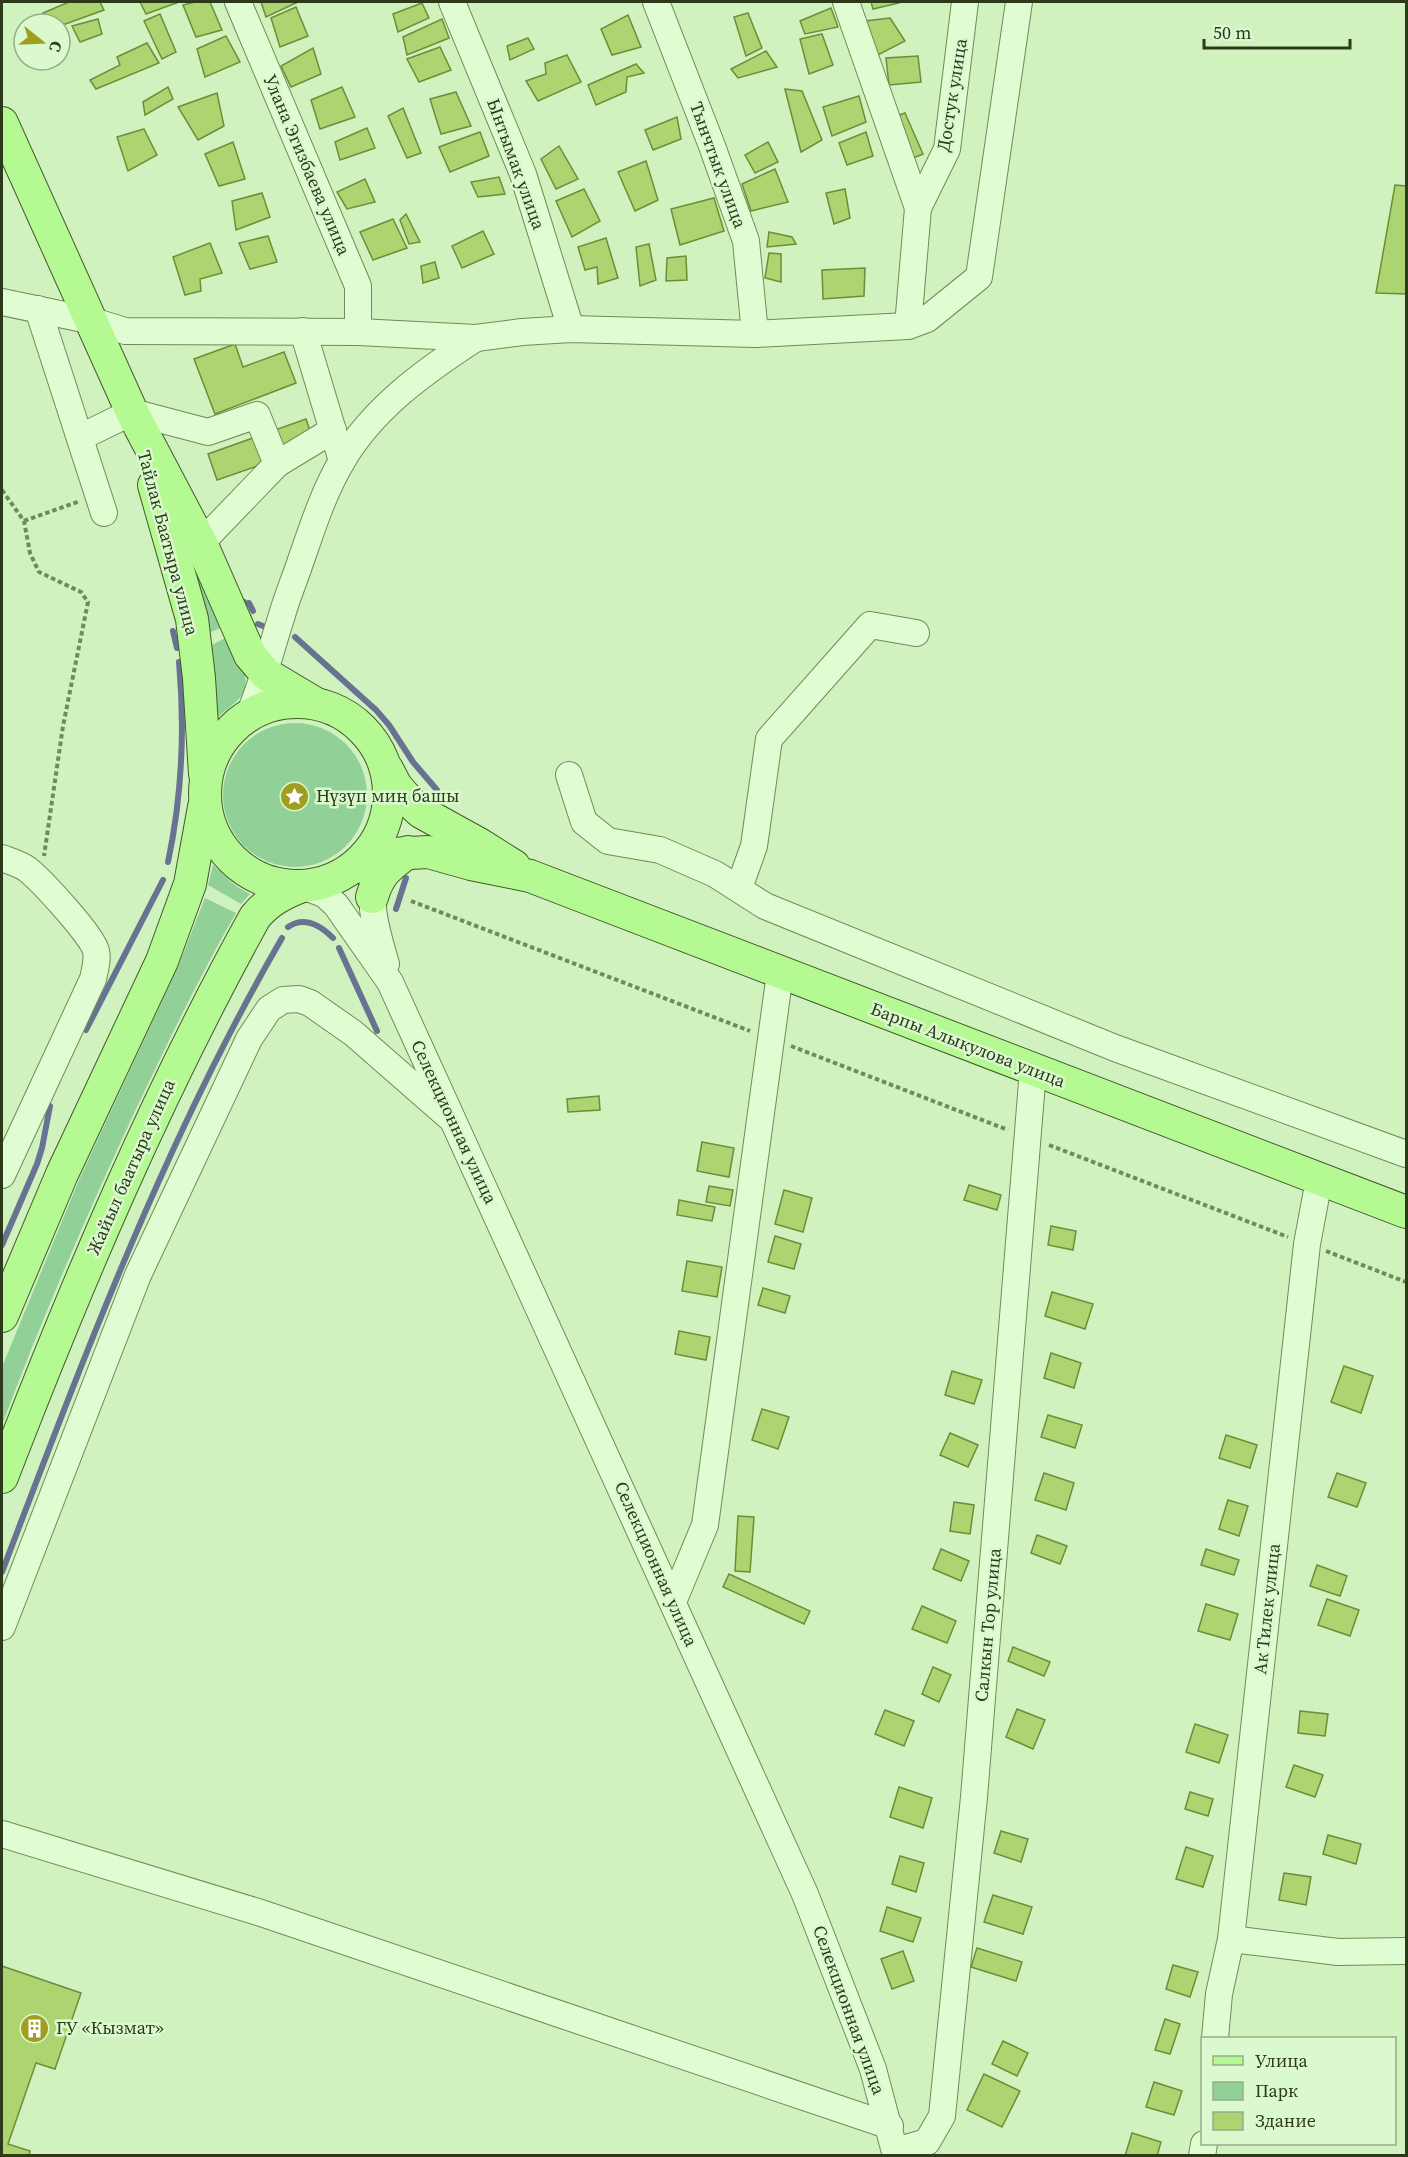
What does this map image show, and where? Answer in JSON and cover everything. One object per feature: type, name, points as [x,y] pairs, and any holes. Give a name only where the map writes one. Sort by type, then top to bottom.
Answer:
[{"type":"main road","name":"Тайлак Баатыра улица","points":[[2,123],[132,412],[201,543],[250,655],[266,674],[313,702]]},
{"type":"main road","name":"Тайлак Баатыра улица","points":[[132,412],[192,619],[199,678],[205,792]]},
{"type":"main road","points":[[2,1316],[62,1174],[162,961],[190,884],[209,767],[224,737],[249,715],[279,703],[313,702],[329,707],[357,723],[374,742],[385,765],[389,781],[389,797],[370,852],[327,881],[302,886],[274,884],[244,870],[232,859],[213,832],[205,792]]},
{"type":"main road","name":"Барпы Алыкулова улица","points":[[385,765],[396,786],[421,812],[530,876]]},
{"type":"main road","points":[[372,897],[377,881],[385,870],[409,851]]},
{"type":"main road","name":"Барпы Алыкулова улица","points":[[370,852],[428,852],[471,864],[530,876],[1407,1212]]},
{"type":"main road","name":"Жайыл баатыра улица","points":[[2,1477],[72,1298],[116,1195],[190,1038],[255,917],[266,904],[279,895],[302,886]]},
{"type":"street","name":"Улана Эгизбаева улица","points":[[238,2],[358,286],[358,332]]},
{"type":"street","name":"Ынтымак улица","points":[[452,2],[523,174],[571,329]]},
{"type":"street","name":"Тынчтык улица","points":[[656,2],[746,241],[755,334]]},
{"type":"street","points":[[846,2],[918,208]]},
{"type":"street","name":"Достук улица","points":[[908,326],[918,208],[947,149],[965,2]]},
{"type":"street","points":[[2,302],[93,321],[126,331],[358,332],[476,338],[571,329],[755,334],[908,326],[927,319],[979,277],[1019,2]]},
{"type":"street","points":[[38,309],[101,503]]},
{"type":"street","points":[[303,331],[342,461]]},
{"type":"street","points":[[249,715],[266,674],[282,615],[313,525],[327,489],[342,461],[360,435],[399,394],[420,375],[476,338]]},
{"type":"street","points":[[81,437],[132,412],[208,432],[257,415],[277,464]]},
{"type":"street","points":[[201,543],[277,464],[333,430]]},
{"type":"street","points":[[739,888],[754,846],[769,739],[870,626],[916,633]]},
{"type":"street","points":[[569,775],[584,822],[608,841],[660,850],[715,874],[765,906],[1114,1048],[1407,1155]]},
{"type":"street","name":"Селекционная улица","points":[[370,852],[376,924],[390,982]]},
{"type":"street","points":[[2,858],[27,869],[89,936],[96,950],[97,962],[93,979],[2,1175]]},
{"type":"street","name":"Селекционная улица","points":[[302,886],[324,894],[336,905],[390,982],[805,1894],[863,2041],[890,2126],[896,2153]]},
{"type":"street","points":[[673,1602],[705,1525],[780,973]]},
{"type":"street","points":[[2,1627],[138,1275],[249,1039],[269,1009],[283,1000],[299,999],[310,1003],[353,1032],[455,1122]]},
{"type":"street","name":"Салкын Тор улица","points":[[896,2153],[927,2142],[942,2116],[974,1797],[1033,1070]]},
{"type":"street","name":"Ак Тилек улица","points":[[1215,2037],[1219,1994],[1231,1939],[1307,1244],[1319,1180]]},
{"type":"street","points":[[2,1834],[261,1913],[890,2126]]},
{"type":"street","points":[[1231,1939],[1338,1952],[1407,1951]]},
{"type":"path","points":[[2,490],[24,521],[30,553],[39,572],[81,592],[88,602],[63,726],[40,883]]},
{"type":"path","points":[[24,521],[101,503]]},
{"type":"path","points":[[411,901],[1407,1282]]},
{"type":"green space","points":[[187,545],[223,627],[206,634]]},
{"type":"green space","points":[[228,637],[245,674],[245,689],[239,699],[214,721],[207,647]]},
{"type":"green space","points":[[295,723],[323,728],[346,744],[362,767],[367,795],[362,823],[346,846],[323,862],[295,867],[267,862],[244,846],[228,823],[223,795],[228,767],[244,744],[267,728]]},
{"type":"green space","points":[[213,865],[236,886],[250,894],[241,904],[208,885]]},
{"type":"green space","points":[[205,898],[236,913],[184,1011],[117,1150],[82,1227],[2,1425],[2,1367],[79,1180],[178,967]]},
{"type":"building","points":[[69,2],[100,2],[104,10],[72,22],[72,12],[45,12]]},
{"type":"building","points":[[140,2],[179,2],[146,14]]},
{"type":"building","points":[[210,2],[222,30],[196,37],[183,5]]},
{"type":"building","points":[[261,2],[298,2],[266,17]]},
{"type":"building","points":[[871,2],[899,2],[899,3],[873,9]]},
{"type":"building","points":[[422,3],[429,18],[398,32],[393,14]]},
{"type":"building","points":[[296,7],[308,36],[280,47],[271,18]]},
{"type":"building","points":[[831,8],[838,27],[805,34],[800,21]]},
{"type":"building","points":[[748,13],[762,48],[746,56],[734,17]]},
{"type":"building","points":[[160,14],[176,52],[162,59],[144,21]]},
{"type":"building","points":[[628,15],[641,47],[612,55],[601,29]]},
{"type":"building","points":[[890,18],[905,41],[874,57],[865,21]]},
{"type":"building","points":[[98,19],[102,34],[80,42],[72,26]]},
{"type":"building","points":[[442,19],[449,38],[407,55],[403,37]]},
{"type":"building","points":[[822,34],[833,65],[809,74],[800,39]]},
{"type":"building","points":[[226,36],[240,62],[205,77],[197,49]]},
{"type":"building","points":[[528,38],[534,49],[510,60],[507,46]]},
{"type":"building","points":[[147,43],[159,63],[96,89],[90,80],[120,65],[117,57]]},
{"type":"building","points":[[440,47],[451,70],[419,82],[407,59]]},
{"type":"building","points":[[313,48],[321,74],[291,87],[281,66]]},
{"type":"building","points":[[766,51],[777,67],[738,78],[731,69]]},
{"type":"building","points":[[567,55],[581,82],[538,101],[526,81],[546,74],[545,63]]},
{"type":"building","points":[[918,56],[921,82],[889,85],[886,58]]},
{"type":"building","points":[[636,64],[644,73],[627,77],[626,92],[596,105],[588,85]]},
{"type":"building","points":[[168,87],[173,99],[145,115],[143,102]]},
{"type":"building","points":[[342,87],[355,117],[320,129],[311,100]]},
{"type":"building","points":[[785,89],[802,91],[822,140],[801,152]]},
{"type":"building","points":[[456,92],[471,126],[441,134],[430,99]]},
{"type":"building","points":[[217,93],[224,126],[198,140],[178,107]]},
{"type":"building","points":[[859,96],[866,122],[832,136],[823,107]]},
{"type":"building","points":[[403,108],[421,153],[407,158],[388,116]]},
{"type":"building","points":[[905,113],[923,154],[908,160],[894,117]]},
{"type":"building","points":[[677,117],[681,139],[653,150],[645,130]]},
{"type":"building","points":[[367,128],[375,148],[340,160],[335,142]]},
{"type":"building","points":[[144,129],[157,155],[128,171],[117,137]]},
{"type":"building","points":[[480,132],[489,156],[450,172],[439,147]]},
{"type":"building","points":[[866,132],[873,156],[847,165],[839,143]]},
{"type":"building","points":[[233,142],[245,179],[219,186],[205,154]]},
{"type":"building","points":[[768,142],[778,162],[755,173],[745,155]]},
{"type":"building","points":[[559,146],[578,179],[556,189],[541,159]]},
{"type":"building","points":[[646,161],[658,200],[635,211],[618,172]]},
{"type":"building","points":[[775,169],[788,202],[751,211],[742,184]]},
{"type":"building","points":[[499,177],[505,194],[478,197],[471,182]]},
{"type":"building","points":[[365,179],[375,202],[347,209],[337,192]]},
{"type":"building","points":[[1395,185],[1406,186],[1406,294],[1376,293]]},
{"type":"building","points":[[584,189],[600,221],[572,237],[556,201]]},
{"type":"building","points":[[845,189],[850,218],[834,224],[826,193]]},
{"type":"building","points":[[262,193],[270,217],[236,230],[232,201]]},
{"type":"building","points":[[714,198],[724,231],[680,245],[671,209]]},
{"type":"building","points":[[406,214],[420,242],[409,244],[400,220]]},
{"type":"building","points":[[393,219],[407,248],[373,260],[360,232]]},
{"type":"building","points":[[483,231],[494,254],[462,268],[452,246]]},
{"type":"building","points":[[769,232],[792,237],[796,244],[767,247]]},
{"type":"building","points":[[268,236],[277,262],[250,269],[239,243]]},
{"type":"building","points":[[606,238],[618,278],[598,284],[597,267],[585,270],[578,247]]},
{"type":"building","points":[[210,243],[222,273],[200,279],[201,291],[185,295],[173,257]]},
{"type":"building","points":[[649,244],[656,280],[640,286],[636,247]]},
{"type":"building","points":[[769,253],[781,254],[781,282],[765,278]]},
{"type":"building","points":[[686,256],[687,280],[666,281],[667,258]]},
{"type":"building","points":[[435,262],[439,278],[423,283],[421,266]]},
{"type":"building","points":[[865,268],[864,296],[823,299],[822,270]]},
{"type":"building","points":[[235,344],[243,367],[284,352],[296,383],[215,414],[194,359]]},
{"type":"building","points":[[306,419],[315,446],[217,480],[208,454]]},
{"type":"building","points":[[599,1096],[600,1110],[568,1112],[567,1099]]},
{"type":"building","points":[[702,1142],[734,1148],[729,1177],[697,1171]]},
{"type":"building","points":[[969,1185],[1001,1195],[997,1210],[964,1200]]},
{"type":"building","points":[[709,1186],[733,1190],[730,1206],[706,1202]]},
{"type":"building","points":[[784,1190],[812,1198],[803,1232],[775,1224]]},
{"type":"building","points":[[679,1200],[715,1207],[712,1221],[677,1215]]},
{"type":"building","points":[[1051,1226],[1076,1231],[1073,1250],[1048,1245]]},
{"type":"building","points":[[775,1236],[801,1244],[794,1269],[768,1262]]},
{"type":"building","points":[[687,1261],[722,1267],[717,1297],[682,1291]]},
{"type":"building","points":[[763,1288],[790,1296],[785,1313],[758,1305]]},
{"type":"building","points":[[1052,1292],[1093,1304],[1085,1329],[1045,1316]]},
{"type":"building","points":[[679,1331],[710,1337],[706,1360],[675,1354]]},
{"type":"building","points":[[1051,1353],[1081,1363],[1074,1388],[1044,1378]]},
{"type":"building","points":[[1344,1366],[1373,1376],[1361,1413],[1331,1402]]},
{"type":"building","points":[[952,1371],[982,1380],[974,1404],[945,1395]]},
{"type":"building","points":[[762,1409],[789,1417],[778,1449],[752,1440]]},
{"type":"building","points":[[1048,1415],[1082,1425],[1075,1448],[1041,1437]]},
{"type":"building","points":[[950,1433],[978,1445],[968,1467],[940,1455]]},
{"type":"building","points":[[1226,1435],[1257,1445],[1250,1468],[1219,1458]]},
{"type":"building","points":[[1044,1473],[1074,1483],[1066,1510],[1035,1500]]},
{"type":"building","points":[[1337,1473],[1366,1483],[1357,1507],[1328,1497]]},
{"type":"building","points":[[1228,1500],[1248,1506],[1239,1536],[1219,1529]]},
{"type":"building","points":[[954,1502],[974,1505],[970,1534],[950,1531]]},
{"type":"building","points":[[738,1516],[754,1517],[750,1572],[735,1571]]},
{"type":"building","points":[[1037,1535],[1067,1546],[1060,1564],[1031,1553]]},
{"type":"building","points":[[941,1549],[969,1561],[961,1581],[933,1569]]},
{"type":"building","points":[[1206,1549],[1239,1560],[1234,1575],[1201,1565]]},
{"type":"building","points":[[1317,1565],[1347,1576],[1340,1596],[1310,1586]]},
{"type":"building","points":[[729,1574],[810,1611],[804,1624],[723,1587]]},
{"type":"building","points":[[1327,1599],[1359,1610],[1350,1636],[1318,1625]]},
{"type":"building","points":[[1206,1604],[1238,1614],[1230,1640],[1198,1631]]},
{"type":"building","points":[[922,1606],[956,1621],[947,1643],[912,1629]]},
{"type":"building","points":[[1013,1647],[1050,1662],[1044,1676],[1008,1661]]},
{"type":"building","points":[[933,1667],[951,1675],[939,1702],[922,1694]]},
{"type":"building","points":[[1017,1709],[1045,1720],[1033,1749],[1006,1737]]},
{"type":"building","points":[[885,1710],[914,1721],[904,1746],[875,1734]]},
{"type":"building","points":[[1300,1711],[1328,1714],[1325,1736],[1298,1733]]},
{"type":"building","points":[[1195,1724],[1228,1735],[1219,1763],[1186,1752]]},
{"type":"building","points":[[1294,1765],[1323,1775],[1315,1797],[1286,1787]]},
{"type":"building","points":[[899,1787],[932,1798],[923,1828],[890,1817]]},
{"type":"building","points":[[1190,1792],[1213,1799],[1208,1816],[1185,1809]]},
{"type":"building","points":[[1001,1831],[1028,1839],[1021,1862],[994,1853]]},
{"type":"building","points":[[1328,1835],[1361,1844],[1356,1864],[1323,1854]]},
{"type":"building","points":[[1186,1847],[1213,1856],[1203,1887],[1176,1879]]},
{"type":"building","points":[[900,1856],[924,1863],[916,1892],[892,1884]]},
{"type":"building","points":[[1284,1873],[1311,1877],[1306,1905],[1279,1900]]},
{"type":"building","points":[[993,1895],[1032,1907],[1023,1934],[984,1922]]},
{"type":"building","points":[[887,1907],[921,1918],[913,1942],[880,1931]]},
{"type":"building","points":[[977,1948],[1022,1962],[1016,1981],[971,1967]]},
{"type":"building","points":[[903,1951],[914,1981],[892,1989],[881,1959]]},
{"type":"building","points":[[1173,1965],[1198,1972],[1190,1997],[1166,1989]]},
{"type":"building","name":"ГУ «Кызмат»","points":[[2,1966],[81,1993],[55,2069],[36,2063],[8,2144],[30,2151],[29,2156],[2,2156]]},
{"type":"building","points":[[1165,2019],[1180,2024],[1170,2054],[1155,2050]]},
{"type":"building","points":[[1003,2041],[1028,2053],[1017,2076],[992,2064]]},
{"type":"building","points":[[984,2074],[1020,2091],[1002,2127],[967,2110]]},
{"type":"building","points":[[1154,2082],[1182,2091],[1174,2115],[1146,2107]]},
{"type":"building","points":[[1132,2133],[1161,2142],[1157,2156],[1125,2156]]},
{"type":"waterway","points":[[244,602],[249,603],[253,611]]},
{"type":"waterway","points":[[258,624],[263,626]]},
{"type":"waterway","points":[[173,631],[177,648]]},
{"type":"waterway","points":[[295,637],[376,710],[389,725],[413,762],[437,790],[436,795]]},
{"type":"waterway","points":[[168,862],[181,762],[182,712],[179,662]]},
{"type":"waterway","points":[[396,909],[406,878]]},
{"type":"waterway","points":[[86,1030],[163,880]]},
{"type":"waterway","points":[[288,927],[306,922],[323,929],[333,938]]},
{"type":"waterway","points":[[2,1572],[129,1249],[201,1091],[282,938]]},
{"type":"waterway","points":[[339,948],[377,1031]]},
{"type":"waterway","points":[[2,1245],[37,1164],[50,1106]]},
{"type":"place","name":"Нүзүп миң башы","points":[[295,796]]},
{"type":"place","name":"ГУ «Кызмат»","points":[[35,2028]]}]
